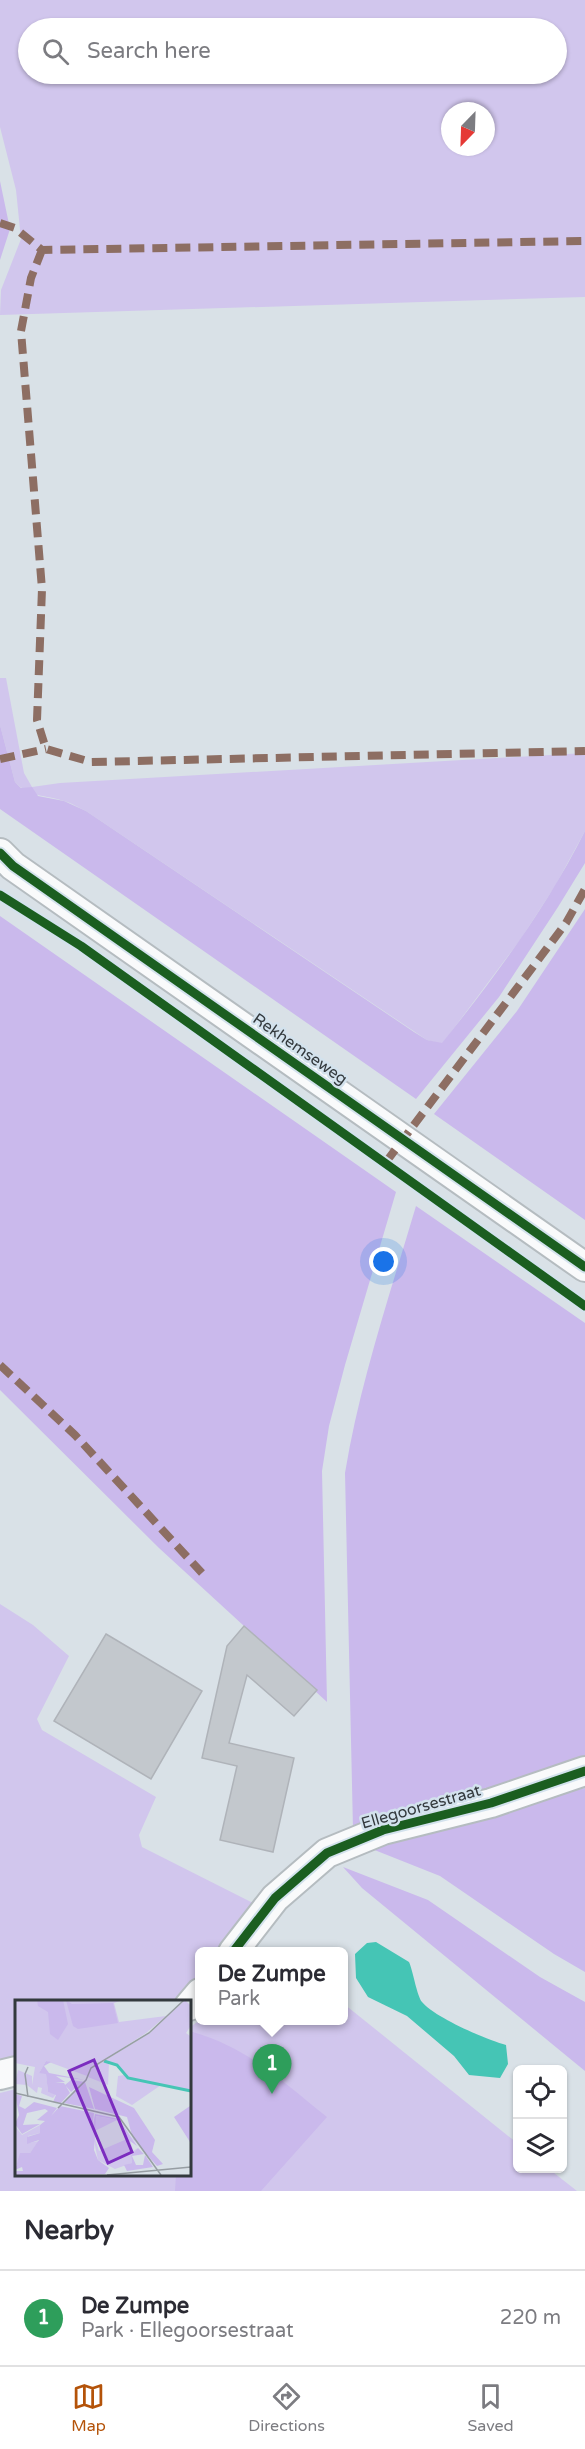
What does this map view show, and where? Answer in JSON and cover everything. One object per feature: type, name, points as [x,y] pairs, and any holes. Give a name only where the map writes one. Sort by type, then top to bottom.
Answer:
[{"type":"street","name":"Rekhemseweg","points":[[0,853],[41,886],[585,1267]]},
{"type":"street","name":"Ellegoorsestraat","points":[[237,1947],[275,1898],[327,1853],[383,1830],[491,1803],[585,1771]]},
{"type":"street","points":[[0,2075],[15,2071]]},
{"type":"shaded area","points":[[0,0],[585,0],[585,297],[0,315],[1,290],[21,239],[16,190],[0,127]]},
{"type":"shaded area","points":[[0,181],[10,229],[0,260]]},
{"type":"shaded area","points":[[0,678],[6,678],[24,773],[32,787],[60,783],[585,753],[585,831],[555,886],[520,940],[442,1044],[427,1040],[86,811],[67,802],[32,793],[20,787],[15,782],[0,725]]},
{"type":"shaded area","points":[[0,725],[15,782],[21,788],[32,787],[38,796],[64,801],[86,811],[427,1040],[442,1043],[481,993],[537,914],[585,831],[585,863],[499,997],[416,1099],[0,809]]},
{"type":"shaded area","points":[[585,909],[585,1220],[434,1114],[517,1011]]},
{"type":"shaded area","points":[[0,916],[396,1192],[345,1365],[329,1426],[322,1471],[327,1702],[159,1548],[0,1390]]},
{"type":"shaded area","points":[[416,1206],[585,1323],[585,1761],[353,1829],[345,1473],[367,1372]]},
{"type":"shaded area","points":[[0,1604],[33,1625],[69,1656],[37,1719],[42,1730],[156,1797],[139,1835],[142,1847],[253,1903],[221,1947],[195,1947],[195,1980],[180,2000],[15,2000],[15,2065],[0,2069]]},
{"type":"shaded area","points":[[585,1788],[585,1972],[554,1954],[440,1876],[372,1849],[398,1838]]},
{"type":"shaded area","points":[[343,1867],[428,1900],[540,1977],[585,2002],[585,2071],[362,1888]]},
{"type":"shaded area","points":[[376,1942],[409,1962],[420,1999],[428,2008],[461,2027],[506,2045],[508,2064],[500,2078],[469,2075],[454,2056],[407,2016],[368,1997],[356,1978],[355,1954],[367,1943]]},
{"type":"shaded area","points":[[348,2007],[513,2140],[513,2173],[554,2173],[577,2191],[0,2191],[0,2093],[15,2089],[15,2176],[190,2176],[190,2027],[195,2024],[348,2025]]},
{"type":"shaded area","points":[[190,2031],[246,2055],[327,2117],[261,2191],[175,2191],[176,2176],[190,2176]]},
{"type":"building","points":[[244,1626],[317,1690],[294,1716],[247,1675],[229,1743],[294,1758],[273,1852],[220,1840],[237,1766],[202,1758],[227,1646]]},
{"type":"building","points":[[106,1634],[202,1691],[151,1779],[54,1721]]},
{"type":"marked path","points":[[0,223],[15,228],[42,250],[585,241]]},
{"type":"marked path","points":[[42,250],[31,278],[21,331],[42,589],[37,720],[46,749],[91,762],[585,751]]},
{"type":"marked path","points":[[0,759],[46,749]]},
{"type":"marked path","points":[[386,1162],[566,923],[585,889]]},
{"type":"marked path","points":[[0,1365],[75,1435],[202,1573]]},
{"type":"cycle path","points":[[0,853],[13,866],[585,1267]]},
{"type":"cycle path","points":[[0,895],[81,946],[585,1306]]},
{"type":"cycle path","points":[[237,1947],[275,1898],[327,1853],[383,1830],[491,1803],[585,1771]]},
{"type":"place","name":"De Zumpe","points":[[272,2094]]}]
